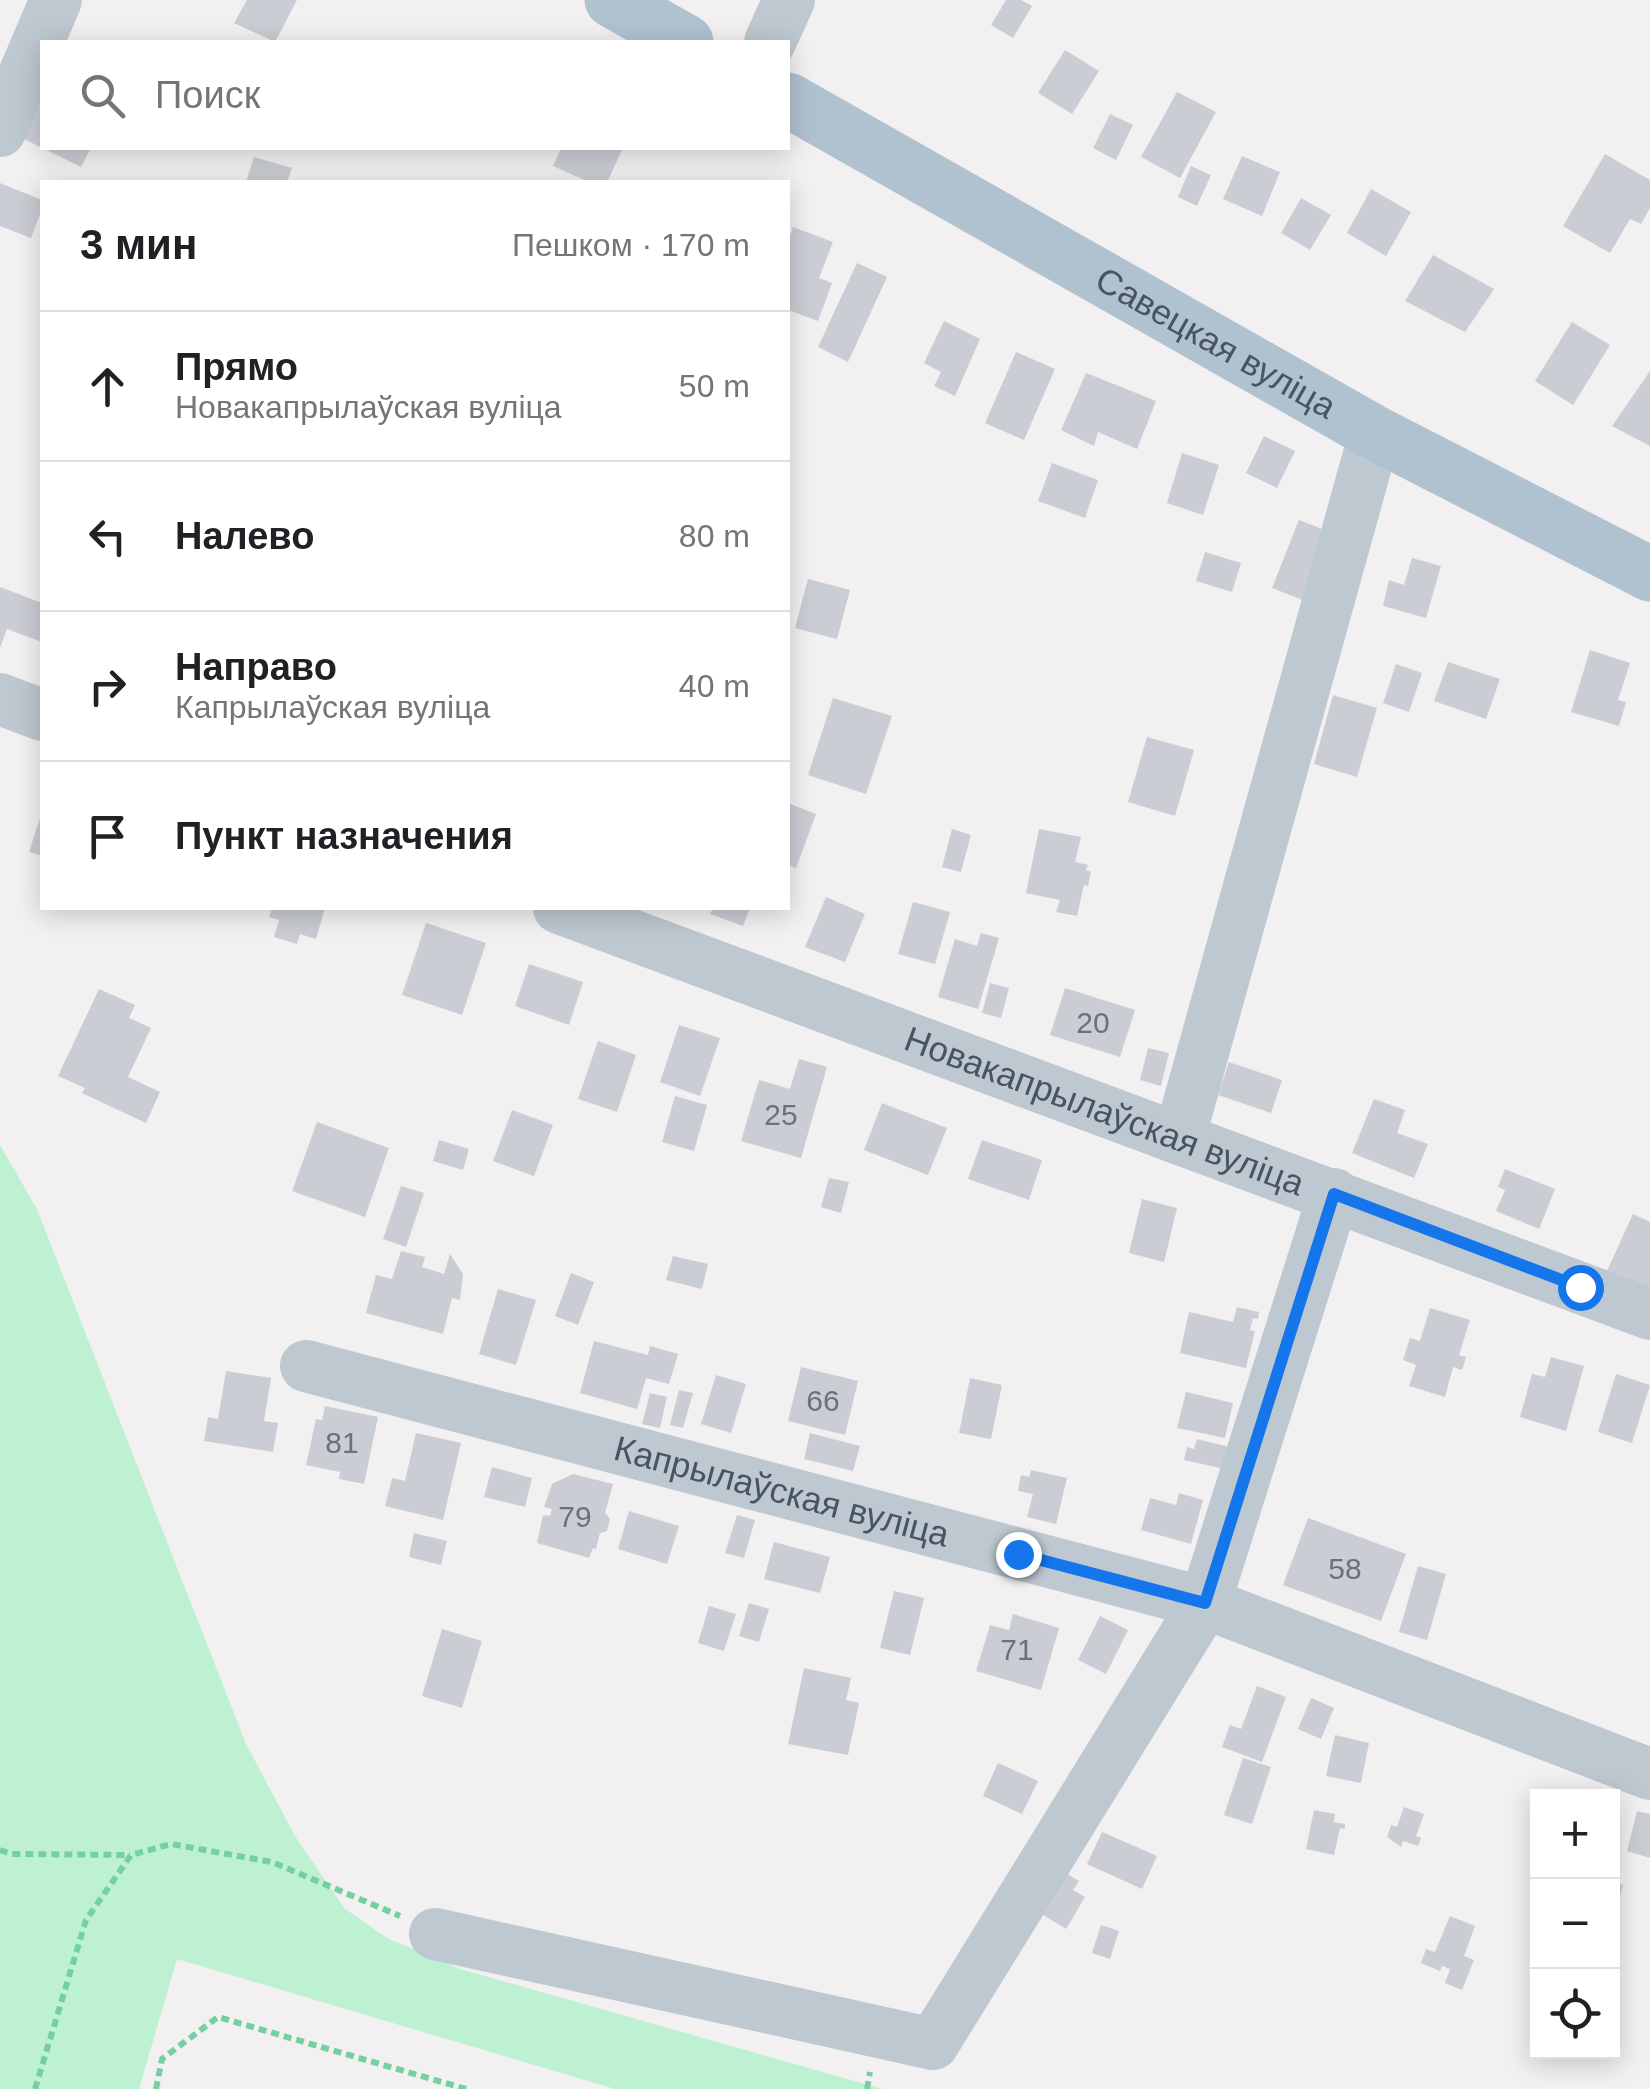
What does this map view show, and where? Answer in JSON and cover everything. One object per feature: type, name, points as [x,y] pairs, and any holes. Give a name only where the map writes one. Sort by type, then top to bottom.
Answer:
[{"type":"main road","points":[[612,0],[682,40]]},
{"type":"main road","name":"Савецкая вуліца","points":[[790,101],[1375,433],[1650,574]]},
{"type":"street","points":[[0,131],[56,0]]},
{"type":"street","points":[[771,40],[790,0]]},
{"type":"street","points":[[1180,1139],[1375,433]]},
{"type":"street","points":[[0,699],[40,713]]},
{"type":"street","name":"Новакапрылаўская вуліца","points":[[564,910],[1650,1314]]},
{"type":"street","points":[[435,1934],[933,2044],[1205,1603],[1334,1194]]},
{"type":"street","name":"Капрылаўская вуліца","points":[[306,1366],[1205,1603],[1650,1774]]},
{"type":"path","points":[[0,1850],[12,1854],[132,1855],[171,1844],[272,1862],[367,1900],[435,1934]]},
{"type":"path","points":[[35,2089],[86,1920],[132,1855]]},
{"type":"path","points":[[156,2089],[162,2058],[218,2017],[466,2089]]},
{"type":"green space","points":[[0,1145],[37,1209],[246,1744],[295,1836],[344,1908],[387,1938],[460,1969],[883,2089],[615,2089],[177,1959],[139,2089],[0,2089]]},
{"type":"building","points":[[247,0],[297,0],[276,40],[234,23]]},
{"type":"building","points":[[1006,0],[1021,0],[1032,6],[1013,38],[991,25]]},
{"type":"building","points":[[1065,50],[1099,71],[1072,114],[1038,93]]},
{"type":"building","points":[[1177,92],[1216,112],[1180,178],[1141,157]]},
{"type":"building","points":[[40,100],[40,147],[22,138]]},
{"type":"building","points":[[1110,114],[1133,125],[1116,160],[1093,148]]},
{"type":"building","points":[[46,150],[90,150],[81,167]]},
{"type":"building","points":[[560,150],[622,150],[608,180],[584,180],[553,166]]},
{"type":"building","points":[[1605,154],[1650,180],[1650,208],[1641,224],[1630,219],[1610,253],[1563,226]]},
{"type":"building","points":[[1242,156],[1280,172],[1262,216],[1223,199]]},
{"type":"building","points":[[254,157],[292,168],[288,180],[247,180]]},
{"type":"building","points":[[1191,166],[1211,175],[1197,206],[1178,197]]},
{"type":"building","points":[[0,183],[40,199],[40,214],[31,238],[0,226]]},
{"type":"building","points":[[1371,189],[1411,212],[1386,256],[1347,233]]},
{"type":"building","points":[[1301,198],[1331,215],[1310,250],[1281,233]]},
{"type":"building","points":[[793,227],[833,242],[819,278],[832,283],[818,321],[790,311]]},
{"type":"building","points":[[1433,255],[1494,289],[1465,332],[1405,301]]},
{"type":"building","points":[[857,263],[887,277],[848,362],[818,347]]},
{"type":"building","points":[[944,321],[980,339],[955,396],[934,386],[941,372],[924,363]]},
{"type":"building","points":[[1572,322],[1610,345],[1573,405],[1535,381]]},
{"type":"building","points":[[1016,352],[1055,369],[1024,440],[985,423]]},
{"type":"building","points":[[1650,371],[1650,446],[1612,426]]},
{"type":"building","points":[[1086,373],[1156,401],[1137,449],[1098,432],[1094,446],[1061,430]]},
{"type":"building","points":[[1264,436],[1295,451],[1277,488],[1246,473]]},
{"type":"building","points":[[1182,453],[1219,465],[1203,515],[1167,503]]},
{"type":"building","points":[[1052,463],[1098,480],[1085,518],[1038,501]]},
{"type":"building","points":[[1299,520],[1335,534],[1308,602],[1272,588]]},
{"type":"building","points":[[1205,552],[1241,563],[1232,592],[1196,581]]},
{"type":"building","points":[[1412,558],[1441,566],[1426,618],[1383,606],[1389,580],[1404,585]]},
{"type":"building","points":[[808,579],[850,590],[837,639],[795,628]]},
{"type":"building","points":[[0,587],[40,602],[40,641],[7,629],[0,648]]},
{"type":"building","points":[[1590,650],[1630,663],[1618,700],[1626,702],[1619,726],[1571,712]]},
{"type":"building","points":[[1448,662],[1500,679],[1486,719],[1434,701]]},
{"type":"building","points":[[1396,664],[1422,673],[1409,712],[1383,703]]},
{"type":"building","points":[[1333,695],[1377,708],[1357,777],[1314,764]]},
{"type":"building","points":[[833,698],[892,716],[866,794],[808,775]]},
{"type":"building","points":[[1147,737],[1194,750],[1175,816],[1128,802]]},
{"type":"building","points":[[790,804],[816,814],[796,868],[790,866]]},
{"type":"building","points":[[40,818],[40,855],[29,852]]},
{"type":"building","points":[[952,829],[971,835],[961,872],[942,867]]},
{"type":"building","points":[[1039,829],[1081,837],[1075,862],[1088,865],[1086,870],[1091,872],[1077,916],[1056,912],[1060,900],[1026,893]]},
{"type":"building","points":[[826,897],[865,914],[845,962],[805,947]]},
{"type":"building","points":[[913,902],[950,912],[935,964],[898,954]]},
{"type":"building","points":[[271,910],[324,910],[316,939],[300,934],[297,944],[274,937],[279,920],[269,917]]},
{"type":"building","points":[[712,910],[749,910],[743,926],[710,914]]},
{"type":"building","points":[[426,923],[486,943],[462,1015],[402,995]]},
{"type":"building","points":[[981,933],[999,938],[978,1009],[938,997],[955,939],[977,946]]},
{"type":"building","points":[[529,964],[583,982],[569,1025],[515,1006]]},
{"type":"building","points":[[990,983],[1009,988],[1001,1018],[982,1013]]},
{"type":"building","points":[[1065,988],[1135,1010],[1120,1057],[1050,1035]]},
{"type":"building","points":[[99,989],[135,1005],[129,1018],[151,1028],[128,1077],[160,1092],[146,1123],[82,1093],[85,1088],[58,1076]]},
{"type":"building","points":[[679,1025],[720,1038],[700,1096],[660,1082]]},
{"type":"building","points":[[598,1041],[636,1055],[617,1112],[578,1099]]},
{"type":"building","points":[[1148,1048],[1169,1053],[1161,1086],[1140,1080]]},
{"type":"building","points":[[799,1059],[827,1067],[801,1158],[741,1141],[759,1080],[790,1089]]},
{"type":"building","points":[[1229,1062],[1282,1080],[1271,1113],[1218,1095]]},
{"type":"building","points":[[675,1096],[707,1105],[694,1151],[662,1142]]},
{"type":"building","points":[[1374,1099],[1405,1110],[1397,1133],[1428,1144],[1414,1178],[1352,1153]]},
{"type":"building","points":[[882,1103],[947,1128],[928,1175],[864,1150]]},
{"type":"building","points":[[512,1110],[553,1125],[534,1176],[493,1161]]},
{"type":"building","points":[[317,1122],[389,1148],[365,1217],[292,1191]]},
{"type":"building","points":[[439,1140],[469,1149],[463,1170],[433,1161]]},
{"type":"building","points":[[982,1140],[1042,1160],[1029,1200],[968,1179]]},
{"type":"building","points":[[1505,1169],[1555,1189],[1539,1229],[1496,1211],[1505,1190],[1498,1187]]},
{"type":"building","points":[[829,1178],[849,1182],[841,1213],[821,1207]]},
{"type":"building","points":[[401,1186],[424,1193],[406,1247],[383,1239]]},
{"type":"building","points":[[1142,1199],[1177,1208],[1164,1262],[1129,1253]]},
{"type":"building","points":[[1633,1214],[1650,1222],[1650,1293],[1606,1273]]},
{"type":"building","points":[[401,1251],[425,1257],[422,1267],[444,1274],[450,1254],[463,1274],[460,1300],[452,1298],[443,1334],[366,1313],[376,1275],[392,1279]]},
{"type":"building","points":[[673,1256],[708,1264],[702,1289],[666,1280]]},
{"type":"building","points":[[571,1273],[594,1282],[578,1325],[555,1316]]},
{"type":"building","points":[[498,1289],[536,1300],[516,1365],[479,1354]]},
{"type":"building","points":[[1237,1307],[1259,1312],[1250,1330],[1255,1331],[1246,1368],[1180,1353],[1189,1312],[1233,1322]]},
{"type":"building","points":[[1430,1308],[1470,1320],[1459,1355],[1466,1357],[1462,1370],[1453,1367],[1445,1397],[1409,1386],[1416,1365],[1403,1360],[1410,1338],[1420,1341]]},
{"type":"building","points":[[594,1341],[648,1355],[650,1346],[678,1354],[669,1384],[646,1378],[637,1409],[580,1393]]},
{"type":"building","points":[[1551,1357],[1584,1366],[1566,1431],[1520,1417],[1532,1374],[1545,1377]]},
{"type":"building","points":[[801,1367],[858,1381],[845,1435],[788,1421]]},
{"type":"building","points":[[226,1371],[271,1378],[264,1421],[278,1423],[273,1452],[204,1441],[208,1417],[218,1419]]},
{"type":"building","points":[[1616,1374],[1650,1385],[1632,1443],[1598,1432]]},
{"type":"building","points":[[716,1375],[746,1384],[731,1433],[701,1424]]},
{"type":"building","points":[[970,1378],[1002,1385],[991,1439],[959,1433]]},
{"type":"building","points":[[679,1390],[693,1393],[683,1428],[670,1425]]},
{"type":"building","points":[[1186,1392],[1233,1403],[1225,1438],[1177,1428]]},
{"type":"building","points":[[650,1393],[667,1397],[660,1428],[642,1424]]},
{"type":"building","points":[[325,1406],[378,1417],[364,1484],[339,1479],[340,1472],[306,1465],[316,1419],[322,1420]]},
{"type":"building","points":[[416,1433],[461,1443],[443,1520],[385,1506],[392,1478],[405,1481]]},
{"type":"building","points":[[810,1433],[860,1446],[853,1471],[804,1459]]},
{"type":"building","points":[[1197,1439],[1234,1448],[1229,1470],[1184,1460],[1187,1447],[1194,1449]]},
{"type":"building","points":[[492,1467],[532,1478],[525,1507],[484,1497]]},
{"type":"building","points":[[1031,1470],[1067,1478],[1056,1524],[1027,1517],[1033,1494],[1018,1491],[1021,1475],[1029,1477]]},
{"type":"building","points":[[573,1474],[613,1484],[605,1513],[610,1519],[607,1531],[600,1533],[589,1558],[537,1543],[543,1515],[550,1516],[552,1509],[544,1507],[552,1484]]},
{"type":"building","points":[[1179,1493],[1203,1500],[1191,1544],[1141,1530],[1150,1498],[1176,1505]]},
{"type":"building","points":[[629,1511],[679,1526],[667,1564],[618,1549]]},
{"type":"building","points":[[737,1515],[755,1520],[744,1558],[725,1553]]},
{"type":"building","points":[[1308,1518],[1406,1554],[1381,1621],[1283,1585]]},
{"type":"building","points":[[414,1533],[447,1541],[441,1565],[409,1557]]},
{"type":"building","points":[[774,1542],[830,1557],[820,1593],[764,1579]]},
{"type":"building","points":[[1418,1566],[1446,1574],[1427,1640],[1399,1632]]},
{"type":"building","points":[[894,1591],[924,1598],[910,1655],[880,1648]]},
{"type":"building","points":[[749,1603],[769,1609],[759,1642],[739,1636]]},
{"type":"building","points":[[709,1606],[736,1614],[724,1651],[698,1643]]},
{"type":"building","points":[[1013,1614],[1059,1628],[1041,1690],[976,1671],[990,1625],[1009,1630]]},
{"type":"building","points":[[1100,1616],[1128,1630],[1106,1674],[1078,1660]]},
{"type":"building","points":[[442,1629],[482,1641],[462,1708],[422,1696]]},
{"type":"building","points":[[804,1668],[851,1678],[846,1700],[859,1703],[848,1755],[788,1744]]},
{"type":"building","points":[[1257,1686],[1286,1697],[1262,1762],[1222,1747],[1230,1725],[1241,1729]]},
{"type":"building","points":[[1311,1698],[1334,1708],[1321,1739],[1298,1729]]},
{"type":"building","points":[[1335,1735],[1369,1743],[1361,1783],[1326,1776]]},
{"type":"building","points":[[1243,1758],[1271,1767],[1252,1824],[1224,1815]]},
{"type":"building","points":[[998,1763],[1038,1781],[1022,1814],[983,1796]]},
{"type":"building","points":[[1404,1807],[1424,1814],[1416,1836],[1421,1838],[1418,1846],[1403,1841],[1401,1847],[1387,1837],[1391,1825],[1397,1827]]},
{"type":"building","points":[[1314,1810],[1335,1814],[1334,1822],[1345,1824],[1345,1829],[1340,1828],[1334,1855],[1306,1849]]},
{"type":"building","points":[[1637,1811],[1650,1814],[1650,1858],[1627,1851]]},
{"type":"building","points":[[1102,1832],[1157,1856],[1142,1889],[1087,1864]]},
{"type":"building","points":[[1064,1872],[1079,1881],[1073,1890],[1085,1897],[1066,1929],[1040,1913]]},
{"type":"building","points":[[1450,1916],[1475,1926],[1464,1956],[1474,1960],[1462,1990],[1445,1983],[1450,1969],[1442,1966],[1440,1971],[1421,1963],[1426,1949],[1435,1952]]},
{"type":"building","points":[[1101,1925],[1119,1931],[1110,1959],[1092,1953]]},
{"type":"route","points":[[1018,1554],[1205,1603],[1334,1194],[1580,1287]]}]
